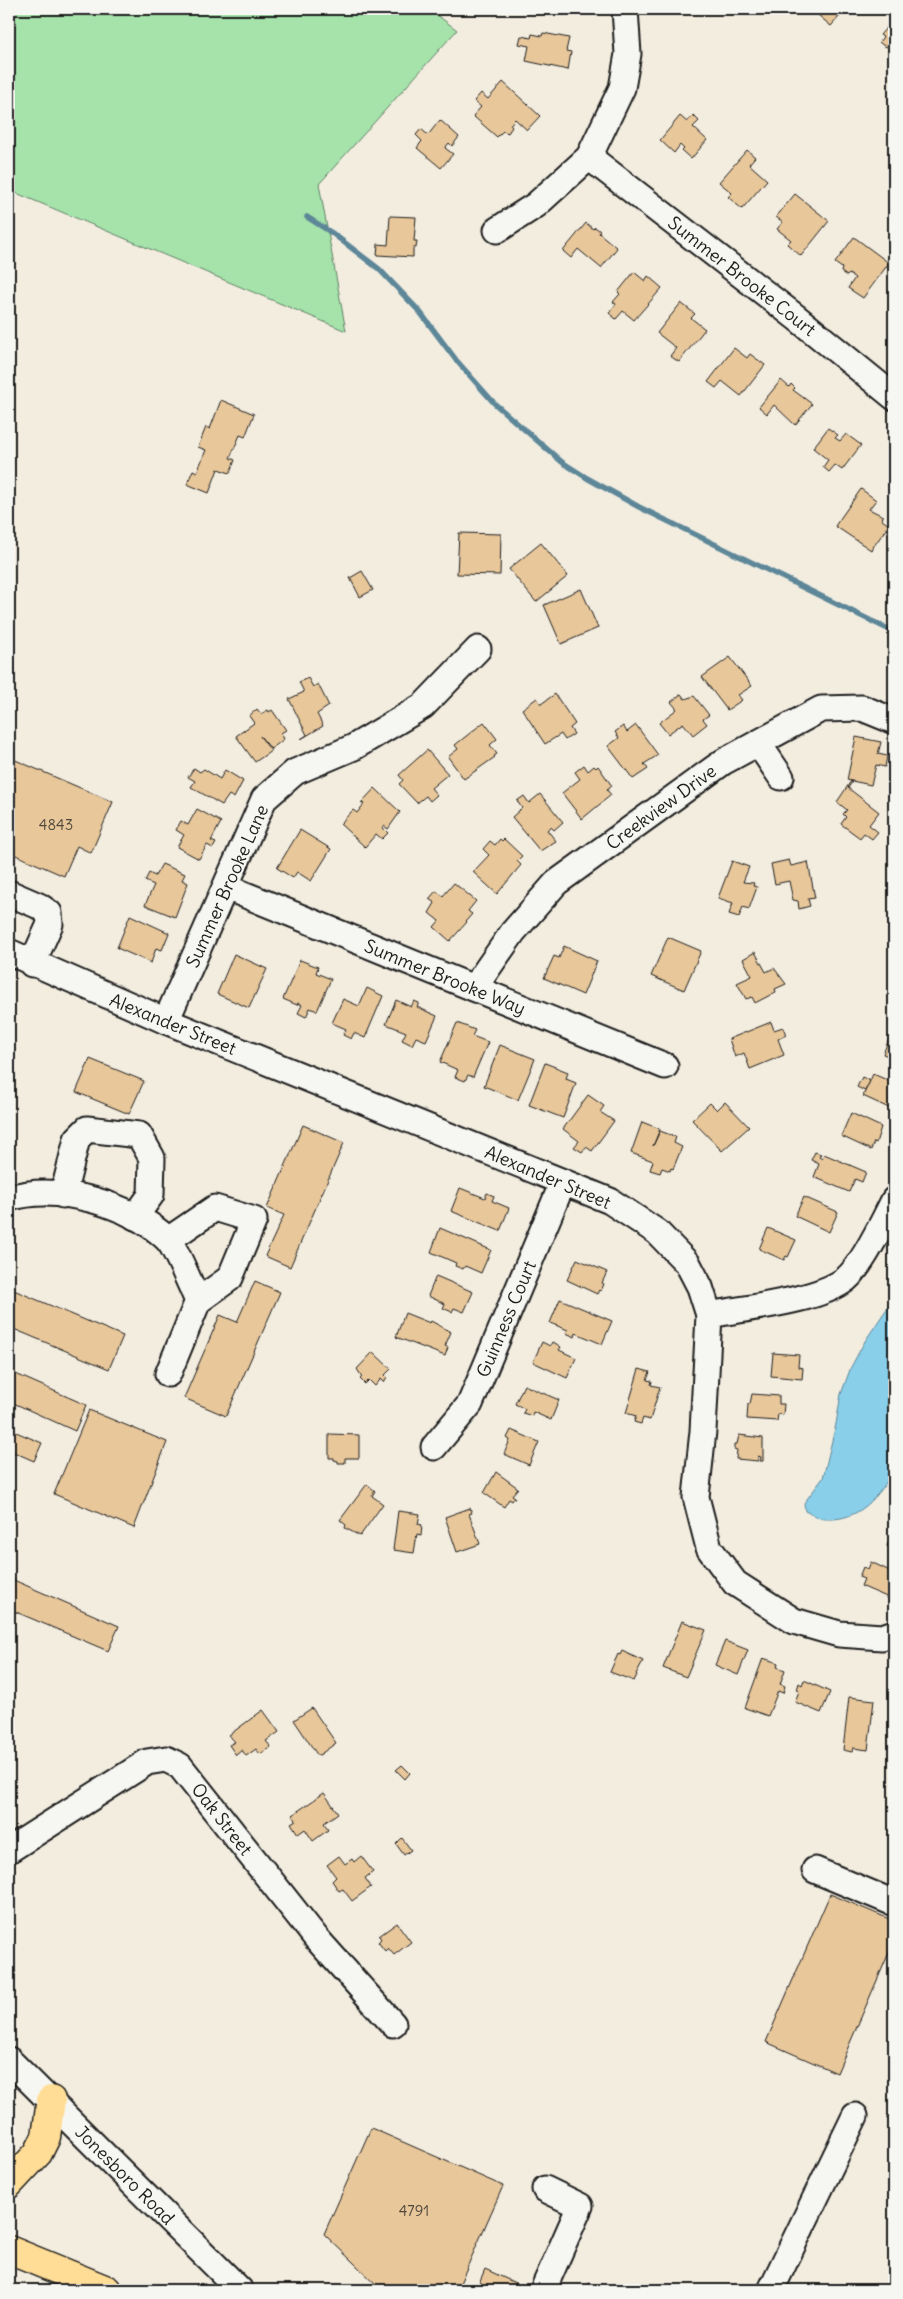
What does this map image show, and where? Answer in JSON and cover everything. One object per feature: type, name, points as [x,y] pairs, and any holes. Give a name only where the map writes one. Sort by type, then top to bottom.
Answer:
[{"type":"main road","points":[[9,2184],[38,2153],[46,2137],[51,2100]]},
{"type":"main road","points":[[9,2250],[107,2290]]},
{"type":"street","points":[[497,230],[536,206],[589,157],[622,88],[628,54],[626,9]]},
{"type":"street","name":"Summer Brooke Court","points":[[589,157],[798,318],[894,397]]},
{"type":"street","name":"Summer Brooke Lane","points":[[166,1021],[264,799],[295,772],[354,747],[423,706],[478,650]]},
{"type":"street","name":"Creekview Drive","points":[[474,988],[513,932],[556,882],[724,762],[821,709],[862,708],[894,722]]},
{"type":"street","points":[[758,743],[781,777]]},
{"type":"street","name":"Summer Brooke Way","points":[[226,887],[665,1066]]},
{"type":"street","points":[[9,893],[39,906],[49,913],[50,924],[32,964]]},
{"type":"street","name":"Alexander Street","points":[[9,952],[32,964],[166,1021],[610,1201],[657,1232],[688,1264],[700,1287],[709,1315],[703,1431],[696,1497],[709,1548],[735,1583],[794,1621],[839,1634],[882,1637],[894,1633]]},
{"type":"street","points":[[63,1195],[77,1139],[86,1129],[138,1135],[152,1158],[151,1195],[136,1218]]},
{"type":"street","name":"Guinness Court","points":[[434,1447],[470,1404],[563,1182]]},
{"type":"street","points":[[9,1198],[20,1195],[73,1194],[124,1210],[168,1240],[198,1301]]},
{"type":"street","points":[[709,1315],[818,1294],[846,1278],[870,1246],[894,1200]]},
{"type":"street","points":[[168,1240],[215,1208],[254,1220],[230,1278],[198,1301],[168,1374]]},
{"type":"street","name":"Oak Street","points":[[9,1850],[147,1762],[166,1759],[180,1766],[317,1939],[393,2024]]},
{"type":"street","points":[[815,1870],[894,1904]]},
{"type":"street","name":"Jonesboro Road","points":[[9,2060],[240,2290]]},
{"type":"street","points":[[771,2290],[855,2116]]},
{"type":"street","points":[[543,2290],[580,2206],[545,2189]]},
{"type":"green space","points":[[9,9],[429,9],[457,30],[319,184],[346,331],[9,190]]},
{"type":"water","points":[[894,1298],[894,1470],[882,1489],[859,1511],[838,1519],[818,1517],[805,1511],[804,1503],[823,1478],[841,1394],[851,1367],[865,1341]]},
{"type":"building","points":[[811,9],[846,9],[831,26]]},
{"type":"building","points":[[894,19],[894,48],[890,44],[888,47],[879,42],[883,37],[880,35]]},
{"type":"building","points":[[543,33],[569,38],[566,51],[571,52],[568,70],[526,61],[529,46],[519,44],[521,36],[531,38],[532,34],[542,36]]},
{"type":"building","points":[[503,82],[540,116],[527,130],[515,119],[510,125],[512,127],[508,133],[503,131],[497,137],[473,116],[481,107],[474,101],[481,93],[488,99]]},
{"type":"building","points":[[693,115],[699,121],[693,127],[707,140],[691,159],[682,151],[684,149],[680,145],[674,153],[660,140],[680,116],[687,122]]},
{"type":"building","points":[[440,120],[459,137],[452,146],[449,143],[445,148],[453,154],[441,168],[417,148],[422,141],[416,135],[421,129],[428,135]]},
{"type":"building","points":[[747,150],[755,157],[749,164],[767,180],[742,209],[728,197],[732,193],[719,182]]},
{"type":"building","points":[[795,194],[829,221],[801,256],[787,244],[791,240],[777,229],[783,222],[776,217]]},
{"type":"building","points":[[390,216],[416,217],[414,241],[417,241],[416,248],[413,248],[413,257],[377,255],[378,244],[388,245]]},
{"type":"building","points":[[586,223],[593,229],[595,227],[600,231],[599,233],[617,248],[601,268],[578,249],[571,258],[563,251]]},
{"type":"building","points":[[854,237],[889,263],[863,298],[848,288],[855,278],[841,272],[842,268],[835,263]]},
{"type":"building","points":[[634,272],[645,281],[648,276],[662,288],[634,320],[623,311],[616,319],[609,313],[616,304],[613,302],[620,294],[618,292]]},
{"type":"building","points":[[681,303],[695,314],[691,318],[705,329],[679,362],[670,356],[676,348],[657,333]]},
{"type":"building","points":[[734,348],[747,358],[750,354],[765,365],[741,396],[722,381],[716,388],[708,382]]},
{"type":"building","points":[[781,380],[789,387],[791,384],[795,388],[793,390],[812,404],[795,425],[774,405],[767,414],[759,407]]},
{"type":"building","points":[[221,400],[254,414],[245,437],[240,435],[230,458],[235,460],[230,473],[218,469],[209,493],[187,484],[193,470],[197,472],[206,450],[198,447],[206,427],[210,429]]},
{"type":"building","points":[[828,428],[838,435],[835,438],[840,441],[846,434],[861,445],[842,470],[835,465],[829,472],[823,467],[828,460],[813,448]]},
{"type":"building","points":[[861,489],[876,500],[869,509],[883,516],[882,520],[889,525],[871,550],[835,526]]},
{"type":"building","points":[[459,533],[501,534],[500,575],[457,574]]},
{"type":"building","points":[[541,543],[568,576],[536,602],[509,569]]},
{"type":"building","points":[[362,571],[373,590],[360,597],[350,578]]},
{"type":"building","points":[[581,589],[598,628],[561,644],[544,605]]},
{"type":"building","points":[[730,657],[752,686],[738,695],[742,700],[727,710],[702,677]]},
{"type":"building","points":[[308,678],[313,687],[318,684],[329,706],[317,714],[323,726],[301,739],[307,735],[289,699],[304,692],[299,682]]},
{"type":"building","points":[[555,694],[575,724],[570,728],[574,734],[565,740],[561,734],[545,744],[522,709],[537,698],[541,704]]},
{"type":"building","points":[[681,694],[685,699],[694,696],[709,715],[703,719],[707,724],[693,735],[683,723],[668,734],[659,723],[677,709],[671,702]]},
{"type":"building","points":[[257,709],[261,714],[272,710],[286,730],[281,733],[284,739],[271,749],[260,736],[271,751],[255,762],[236,736],[254,723],[249,716]]},
{"type":"building","points":[[484,722],[497,739],[490,745],[497,754],[464,779],[448,757],[458,749],[455,745]]},
{"type":"building","points":[[636,725],[658,755],[644,764],[648,769],[633,779],[608,746],[619,738],[615,732],[623,726],[627,732]]},
{"type":"building","points":[[856,737],[881,742],[878,754],[887,756],[885,767],[876,765],[871,785],[847,780]]},
{"type":"building","points":[[427,750],[448,774],[431,788],[437,795],[430,801],[426,796],[417,803],[399,784],[403,780],[399,775]]},
{"type":"building","points":[[13,759],[113,802],[91,853],[77,846],[64,876],[9,852],[9,768]]},
{"type":"building","points":[[584,765],[588,771],[594,766],[596,768],[598,766],[612,786],[607,790],[611,795],[582,819],[562,793],[580,779],[575,772]]},
{"type":"building","points":[[194,768],[200,772],[204,769],[220,779],[225,770],[243,781],[234,798],[229,795],[222,805],[191,787],[195,781],[188,777]]},
{"type":"building","points":[[851,781],[848,788],[879,812],[869,825],[878,832],[872,839],[864,833],[860,838],[841,824],[846,817],[843,814],[847,810],[837,802]]},
{"type":"building","points":[[375,788],[400,812],[388,829],[384,826],[383,828],[388,833],[382,839],[376,834],[365,847],[340,824],[353,810],[357,813],[364,804],[361,803]]},
{"type":"building","points":[[540,794],[563,822],[554,830],[551,827],[547,830],[556,841],[540,851],[512,817],[522,808],[517,801],[524,796],[529,803]]},
{"type":"building","points":[[197,809],[221,822],[211,841],[216,843],[213,848],[207,845],[199,859],[177,847],[184,835],[176,830],[181,821],[188,825]]},
{"type":"building","points":[[300,830],[331,849],[311,881],[297,872],[293,878],[277,868]]},
{"type":"building","points":[[500,839],[502,841],[504,839],[522,856],[517,861],[521,865],[497,894],[473,872],[489,855],[483,849],[490,841],[495,845]]},
{"type":"building","points":[[789,860],[791,866],[808,862],[815,898],[808,899],[810,906],[799,909],[798,901],[793,900],[789,881],[775,884],[771,864]]},
{"type":"building","points":[[732,861],[749,867],[743,882],[754,883],[753,886],[757,887],[749,909],[743,907],[739,917],[729,914],[733,903],[718,898]]},
{"type":"building","points":[[162,864],[185,874],[182,880],[188,883],[175,917],[145,905],[154,885],[145,881],[149,873],[155,876]]},
{"type":"building","points":[[454,883],[476,901],[468,911],[472,914],[467,922],[450,941],[434,927],[439,921],[429,913],[435,903],[429,899],[436,891],[443,896]]},
{"type":"building","points":[[130,915],[169,933],[162,950],[156,948],[151,963],[117,948]]},
{"type":"building","points":[[668,937],[701,951],[684,990],[651,976]]},
{"type":"building","points":[[564,946],[597,961],[583,995],[544,978],[554,956],[559,958]]},
{"type":"building","points":[[755,952],[766,972],[774,968],[786,984],[775,989],[776,992],[755,1003],[752,997],[746,999],[737,983],[752,976],[743,959]]},
{"type":"building","points":[[234,954],[267,969],[249,1008],[217,994]]},
{"type":"building","points":[[300,960],[318,967],[316,973],[331,979],[317,1011],[310,1008],[306,1017],[298,1013],[302,1005],[298,1003],[297,1005],[283,999]]},
{"type":"building","points":[[367,988],[383,996],[365,1038],[354,1033],[351,1039],[343,1035],[346,1029],[332,1023],[343,999],[359,1006]]},
{"type":"building","points":[[396,1000],[411,1007],[414,1001],[419,1003],[417,1007],[437,1016],[426,1041],[416,1037],[412,1045],[402,1040],[406,1032],[386,1024]]},
{"type":"building","points":[[771,1022],[774,1030],[783,1027],[786,1035],[778,1039],[784,1055],[750,1069],[744,1053],[735,1057],[729,1039]]},
{"type":"building","points":[[457,1023],[475,1030],[472,1036],[488,1042],[473,1077],[468,1075],[465,1081],[455,1077],[458,1070],[440,1062]]},
{"type":"building","points":[[892,1031],[894,1032],[894,1058],[883,1054]]},
{"type":"building","points":[[500,1045],[535,1059],[518,1100],[484,1086]]},
{"type":"building","points":[[90,1059],[144,1081],[129,1114],[76,1092]]},
{"type":"building","points":[[545,1063],[568,1072],[566,1079],[576,1083],[563,1118],[529,1105]]},
{"type":"building","points":[[873,1074],[894,1083],[894,1101],[891,1109],[863,1096]]},
{"type":"building","points":[[862,1077],[870,1081],[865,1091],[857,1087]]},
{"type":"building","points":[[588,1095],[604,1106],[600,1112],[614,1121],[592,1151],[586,1147],[582,1152],[574,1147],[579,1141],[563,1129]]},
{"type":"building","points":[[725,1102],[749,1127],[722,1151],[692,1120],[710,1103],[717,1110]]},
{"type":"building","points":[[851,1113],[881,1127],[876,1143],[874,1142],[871,1150],[841,1136]]},
{"type":"building","points":[[642,1122],[660,1129],[653,1146],[660,1131],[676,1137],[674,1143],[682,1147],[673,1169],[671,1168],[670,1171],[662,1168],[660,1173],[650,1170],[653,1161],[631,1153]]},
{"type":"building","points":[[303,1125],[344,1143],[290,1267],[265,1256],[284,1215],[267,1208]]},
{"type":"building","points":[[815,1152],[821,1154],[819,1157],[822,1159],[824,1154],[866,1172],[862,1182],[855,1179],[849,1192],[814,1177],[819,1164],[811,1160]]},
{"type":"building","points":[[460,1188],[485,1198],[487,1193],[494,1196],[492,1201],[509,1208],[500,1231],[451,1211]]},
{"type":"building","points":[[804,1197],[838,1212],[829,1232],[795,1216]]},
{"type":"building","points":[[440,1228],[491,1250],[481,1273],[465,1266],[463,1269],[455,1266],[456,1263],[431,1252]]},
{"type":"building","points":[[768,1228],[796,1240],[788,1257],[786,1256],[784,1260],[759,1249]]},
{"type":"building","points":[[577,1259],[607,1272],[601,1291],[599,1290],[597,1294],[567,1280]]},
{"type":"building","points":[[436,1276],[473,1292],[464,1312],[454,1308],[452,1312],[443,1308],[445,1304],[428,1296]]},
{"type":"building","points":[[255,1281],[280,1292],[226,1416],[184,1398],[220,1315],[237,1322]]},
{"type":"building","points":[[9,1288],[123,1336],[109,1369],[9,1327]]},
{"type":"building","points":[[560,1299],[612,1321],[602,1344],[576,1333],[575,1337],[566,1333],[568,1330],[550,1323]]},
{"type":"building","points":[[405,1313],[430,1323],[431,1321],[451,1332],[445,1346],[448,1347],[445,1356],[396,1337]]},
{"type":"building","points":[[542,1342],[550,1346],[552,1342],[555,1343],[561,1347],[559,1350],[576,1358],[567,1378],[533,1362]]},
{"type":"building","points":[[373,1352],[391,1369],[385,1375],[387,1377],[384,1382],[381,1379],[375,1386],[369,1380],[365,1384],[360,1379],[362,1377],[357,1369]]},
{"type":"building","points":[[773,1353],[799,1355],[798,1367],[803,1368],[802,1379],[771,1376]]},
{"type":"building","points":[[639,1369],[650,1372],[647,1380],[652,1381],[651,1385],[660,1387],[650,1420],[643,1418],[641,1424],[634,1422],[636,1416],[626,1413]]},
{"type":"building","points":[[9,1371],[86,1405],[75,1431],[9,1401]]},
{"type":"building","points":[[524,1385],[559,1400],[551,1420],[533,1412],[532,1416],[523,1413],[525,1409],[515,1404]]},
{"type":"building","points":[[752,1394],[779,1396],[779,1404],[784,1404],[783,1415],[778,1414],[777,1421],[747,1419],[748,1404],[750,1404]]},
{"type":"building","points":[[89,1410],[167,1442],[134,1528],[54,1494]]},
{"type":"building","points":[[9,1429],[42,1443],[34,1461],[9,1450]]},
{"type":"building","points":[[511,1430],[539,1442],[529,1465],[504,1454],[510,1440],[507,1438]]},
{"type":"building","points":[[329,1434],[359,1435],[359,1458],[345,1458],[345,1463],[338,1463],[334,1458],[329,1458]]},
{"type":"building","points":[[739,1435],[763,1438],[763,1461],[760,1461],[761,1457],[758,1456],[758,1461],[736,1459],[737,1450],[734,1449],[734,1444],[737,1444]]},
{"type":"building","points":[[496,1472],[518,1488],[512,1495],[515,1497],[512,1501],[509,1499],[504,1507],[484,1493]]},
{"type":"building","points":[[367,1484],[375,1491],[372,1496],[383,1504],[360,1536],[345,1528],[346,1525],[340,1520]]},
{"type":"building","points":[[470,1508],[472,1513],[469,1514],[480,1544],[457,1552],[445,1517]]},
{"type":"building","points":[[398,1511],[420,1514],[418,1524],[422,1525],[421,1535],[417,1534],[414,1553],[393,1550]]},
{"type":"building","points":[[894,1527],[894,1550],[887,1546]]},
{"type":"building","points":[[871,1562],[894,1573],[894,1585],[889,1598],[861,1586],[864,1579],[859,1577],[863,1567],[868,1569]]},
{"type":"building","points":[[9,1578],[119,1626],[108,1651],[9,1609]]},
{"type":"building","points":[[682,1621],[706,1630],[686,1677],[663,1668]]},
{"type":"building","points":[[725,1641],[748,1650],[738,1675],[715,1665]]},
{"type":"building","points":[[622,1651],[643,1661],[634,1681],[610,1672],[618,1654],[620,1655]]},
{"type":"building","points":[[763,1658],[778,1663],[777,1667],[785,1670],[780,1684],[785,1686],[783,1693],[778,1691],[768,1716],[745,1708]]},
{"type":"building","points":[[804,1680],[830,1692],[821,1713],[795,1702],[799,1691],[797,1690],[799,1683],[802,1685]]},
{"type":"building","points":[[849,1697],[874,1700],[868,1750],[853,1748],[852,1752],[843,1750]]},
{"type":"building","points":[[312,1708],[336,1743],[318,1756],[294,1720]]},
{"type":"building","points":[[263,1710],[279,1732],[266,1741],[271,1747],[260,1754],[256,1749],[246,1756],[242,1750],[236,1755],[229,1745],[235,1742],[229,1735]]},
{"type":"building","points":[[402,1765],[410,1773],[405,1779],[396,1770]]},
{"type":"building","points":[[324,1793],[338,1813],[324,1823],[328,1830],[313,1841],[305,1829],[298,1834],[291,1823],[296,1820],[292,1815]]},
{"type":"building","points":[[402,1838],[411,1850],[404,1855],[396,1844]]},
{"type":"building","points":[[339,1856],[345,1864],[352,1859],[354,1862],[361,1856],[373,1872],[365,1878],[371,1887],[352,1901],[343,1889],[339,1891],[332,1881],[336,1877],[327,1865]]},
{"type":"building","points":[[830,1894],[894,1921],[894,1941],[837,2073],[766,2042]]},
{"type":"building","points":[[397,1923],[411,1942],[394,1955],[388,1948],[385,1951],[378,1942],[381,1939],[379,1936]]},
{"type":"building","points":[[371,2128],[503,2186],[457,2290],[382,2290],[324,2234]]},
{"type":"building","points":[[485,2269],[526,2288],[525,2290],[476,2290]]},
{"type":"building","points":[[589,2283],[606,2290],[586,2290]]},
{"type":"waterway","points":[[307,217],[332,233],[379,269],[420,312],[456,360],[495,404],[562,462],[639,507],[894,632]]}]
